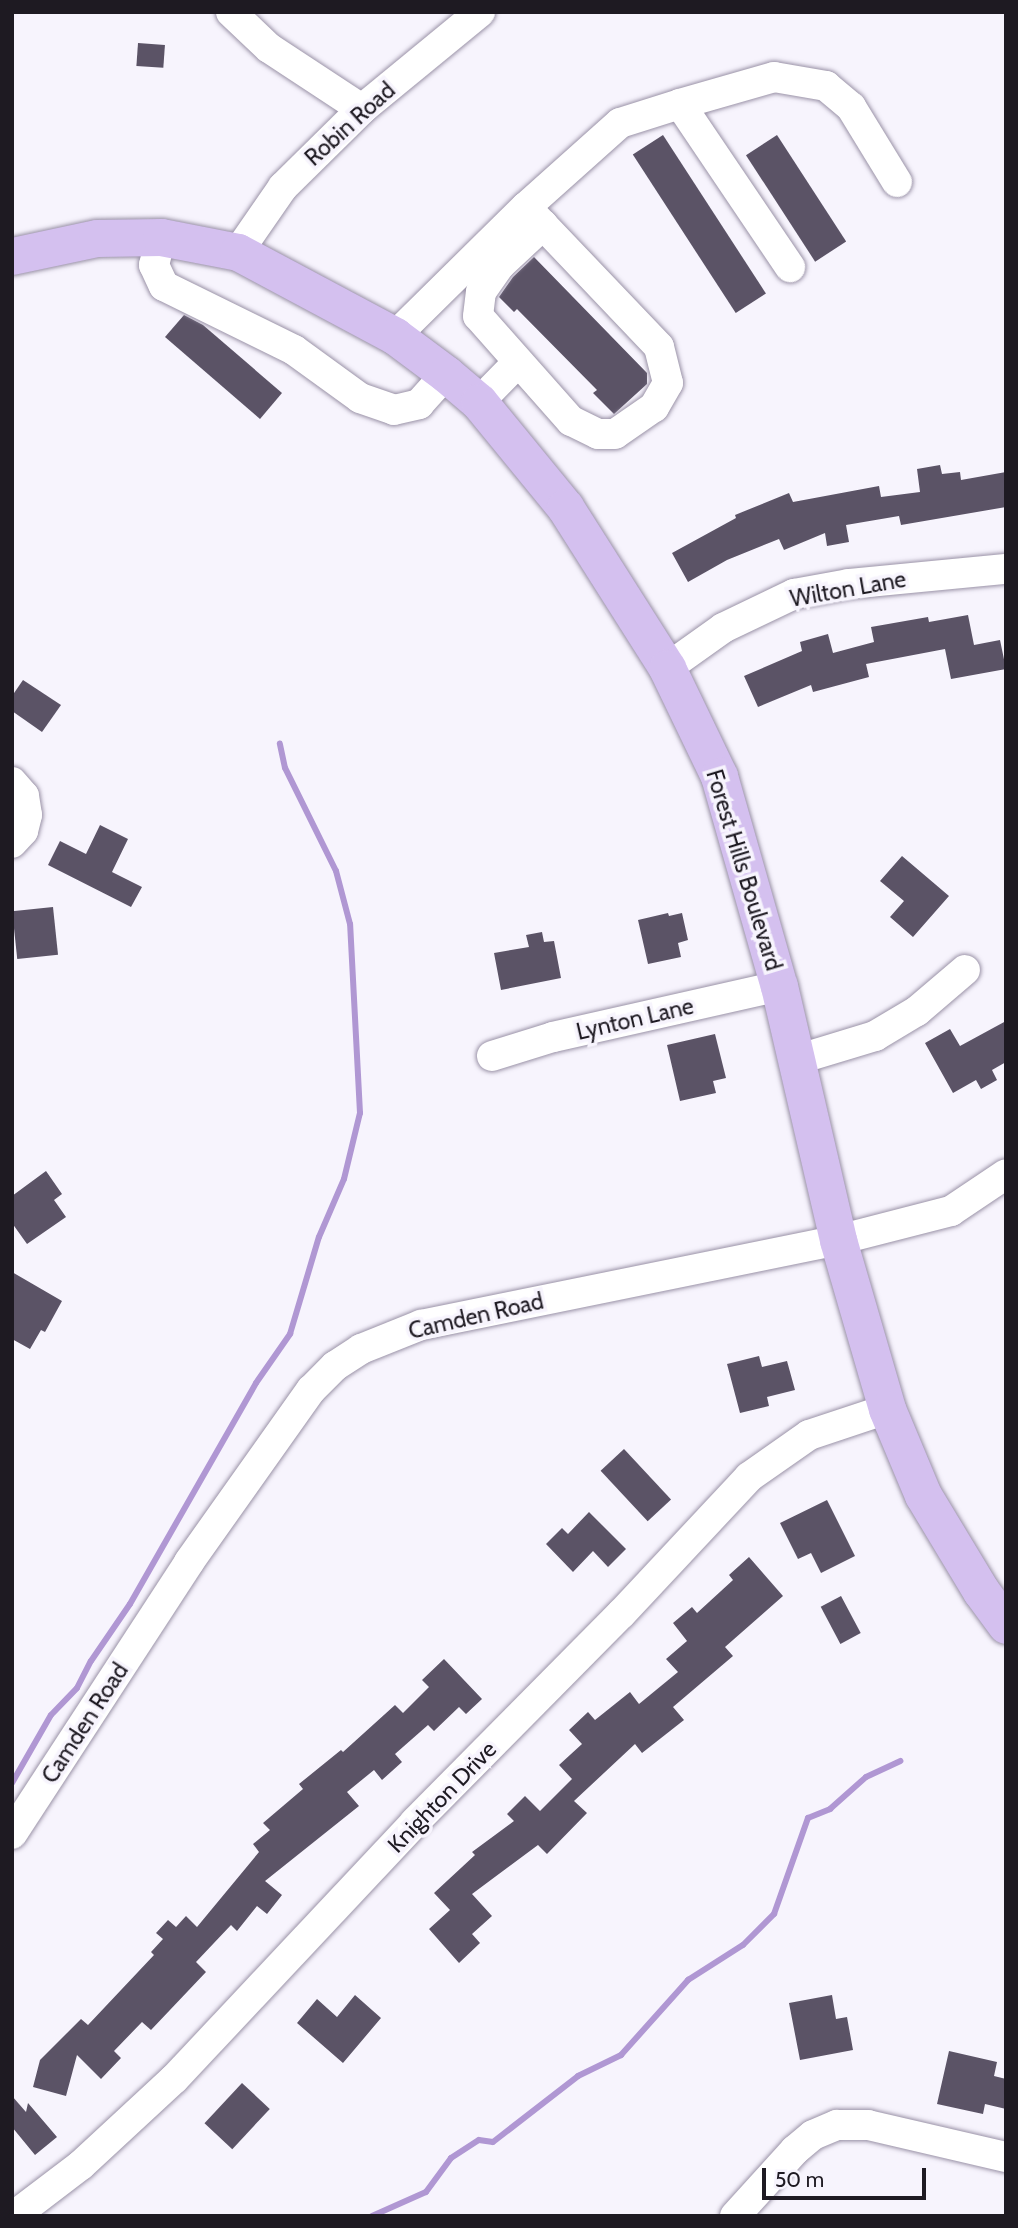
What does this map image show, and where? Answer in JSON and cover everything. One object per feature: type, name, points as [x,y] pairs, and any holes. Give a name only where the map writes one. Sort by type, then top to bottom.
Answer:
[{"type":"main road","name":"Forest Hills Boulevard","points":[[12,256],[97,238],[161,237],[238,252],[395,336],[446,374],[479,402],[565,507],[667,668],[719,776],[779,986],[838,1240],[887,1409],[923,1495],[981,1591],[1006,1625]]},
{"type":"street","points":[[230,12],[269,48],[362,108]]},
{"type":"street","name":"Robin Road","points":[[238,252],[283,187],[362,108],[480,12]]},
{"type":"street","points":[[395,336],[534,216],[620,123],[680,104],[774,77],[826,86],[851,107],[897,182]]},
{"type":"street","points":[[680,104],[790,267]]},
{"type":"street","points":[[534,216],[659,346],[668,383],[654,407],[633,425],[614,434],[598,434],[571,421],[478,316],[481,292],[534,216]]},
{"type":"street","points":[[161,237],[154,265],[164,286],[293,350],[360,398],[394,410],[419,404],[446,374]]},
{"type":"street","points":[[479,402],[518,362]]},
{"type":"street","name":"Wilton Lane","points":[[667,668],[723,628],[794,594],[849,584],[1006,569]]},
{"type":"street","points":[[12,782],[24,796],[27,815],[23,831],[12,843]]},
{"type":"street","points":[[796,1060],[875,1036],[917,1011],[965,970]]},
{"type":"street","name":"Lynton Lane","points":[[492,1056],[553,1037],[779,986]]},
{"type":"street","name":"Camden Road","points":[[12,1834],[189,1562],[311,1390],[335,1366],[361,1349],[421,1325],[838,1240],[951,1211],[1006,1174]]},
{"type":"street","name":"Knighton Drive","points":[[15,2216],[81,2165],[174,2079],[396,1842],[611,1624],[749,1477],[809,1435],[887,1409]]},
{"type":"street","points":[[735,2216],[795,2150],[813,2135],[837,2125],[868,2125],[1006,2157]]},
{"type":"building","points":[[138,43],[165,45],[163,68],[136,66]]},
{"type":"building","points":[[663,135],[766,294],[736,313],[633,155]]},
{"type":"building","points":[[777,135],[846,242],[815,262],[746,155]]},
{"type":"building","points":[[534,257],[647,373],[647,384],[614,414],[593,393],[597,390],[517,309],[514,312],[499,297],[513,277]]},
{"type":"building","points":[[184,315],[203,325],[282,393],[260,419],[165,337]]},
{"type":"building","points":[[940,465],[942,474],[960,472],[961,480],[1006,472],[1006,507],[901,525],[899,516],[846,525],[849,542],[827,546],[825,533],[784,550],[779,539],[727,560],[688,582],[672,553],[736,518],[735,515],[789,493],[793,502],[879,486],[881,497],[920,492],[917,469]]},
{"type":"building","points":[[968,615],[974,645],[1000,640],[1006,669],[951,679],[945,649],[866,664],[869,677],[813,692],[811,685],[758,707],[744,676],[802,651],[800,642],[828,634],[833,653],[874,642],[871,627],[928,617],[929,622]]},
{"type":"building","points":[[23,680],[61,705],[42,732],[12,711],[12,696]]},
{"type":"building","points":[[100,825],[128,839],[112,872],[142,887],[131,907],[48,865],[60,841],[86,854]]},
{"type":"building","points":[[902,856],[949,896],[913,937],[890,917],[904,901],[880,881]]},
{"type":"building","points":[[53,907],[58,955],[17,959],[12,911]]},
{"type":"building","points":[[668,913],[669,916],[682,913],[688,940],[678,943],[681,957],[648,964],[638,920]]},
{"type":"building","points":[[542,932],[544,942],[554,941],[561,978],[501,990],[494,953],[529,947],[526,935]]},
{"type":"building","points":[[1006,1021],[1006,1062],[992,1070],[997,1080],[981,1089],[976,1080],[953,1093],[925,1043],[950,1029],[960,1046]]},
{"type":"building","points":[[715,1034],[726,1078],[713,1081],[716,1093],[680,1101],[667,1045]]},
{"type":"building","points":[[46,1171],[62,1194],[54,1200],[66,1217],[27,1244],[12,1223],[12,1196]]},
{"type":"building","points":[[12,1272],[62,1301],[45,1332],[41,1330],[30,1349],[12,1339]]},
{"type":"building","points":[[759,1356],[762,1367],[787,1361],[795,1390],[767,1397],[769,1406],[740,1413],[727,1364]]},
{"type":"building","points":[[624,1449],[671,1499],[648,1521],[601,1471]]},
{"type":"building","points":[[827,1500],[855,1556],[821,1573],[811,1553],[798,1559],[780,1523]]},
{"type":"building","points":[[589,1512],[626,1549],[608,1567],[593,1551],[573,1572],[546,1544],[562,1528],[568,1534]]},
{"type":"building","points":[[749,1557],[783,1596],[725,1647],[733,1656],[673,1707],[684,1720],[642,1753],[635,1744],[574,1801],[587,1813],[547,1854],[538,1845],[472,1894],[492,1916],[472,1934],[480,1943],[459,1963],[429,1929],[450,1910],[434,1893],[475,1855],[472,1852],[514,1821],[507,1814],[525,1796],[540,1811],[572,1779],[559,1765],[582,1744],[569,1730],[588,1712],[595,1720],[630,1692],[639,1704],[678,1672],[666,1659],[687,1641],[673,1623],[692,1607],[697,1613],[733,1580],[729,1575]]},
{"type":"building","points":[[841,1596],[861,1633],[840,1644],[821,1607]]},
{"type":"building","points":[[444,1659],[482,1699],[466,1714],[459,1707],[434,1731],[428,1725],[395,1754],[402,1762],[382,1780],[374,1770],[347,1792],[359,1806],[265,1881],[282,1895],[267,1914],[257,1906],[237,1931],[231,1925],[196,1962],[206,1972],[151,2030],[142,2022],[114,2051],[121,2058],[101,2079],[77,2055],[66,2096],[33,2087],[40,2060],[81,2019],[88,2025],[154,1955],[151,1952],[163,1939],[156,1933],[168,1920],[176,1927],[186,1916],[197,1927],[259,1852],[253,1844],[270,1830],[263,1823],[303,1789],[299,1784],[341,1750],[343,1752],[395,1705],[403,1713],[429,1687],[422,1680]]},
{"type":"building","points":[[355,1995],[381,2018],[343,2063],[297,2023],[317,1999],[337,2017]]},
{"type":"building","points":[[832,1995],[836,2019],[847,2017],[853,2050],[800,2060],[789,2003]]},
{"type":"building","points":[[949,2051],[997,2062],[994,2076],[1006,2079],[1006,2109],[985,2104],[983,2114],[937,2104]]},
{"type":"building","points":[[242,2083],[270,2109],[232,2149],[204,2123]]},
{"type":"building","points":[[12,2096],[26,2112],[28,2103],[57,2137],[35,2155],[12,2127]]},
{"type":"waterway","points":[[12,1783],[51,1715],[77,1688],[91,1661],[130,1604],[256,1383],[290,1334],[319,1237],[344,1179],[360,1113],[350,924],[336,871],[285,768],[280,744]]},
{"type":"waterway","points":[[372,2216],[426,2192],[451,2158],[479,2140],[493,2142],[578,2076],[621,2055],[688,1980],[743,1945],[774,1914],[808,1818],[830,1809],[866,1777],[900,1761]]}]
